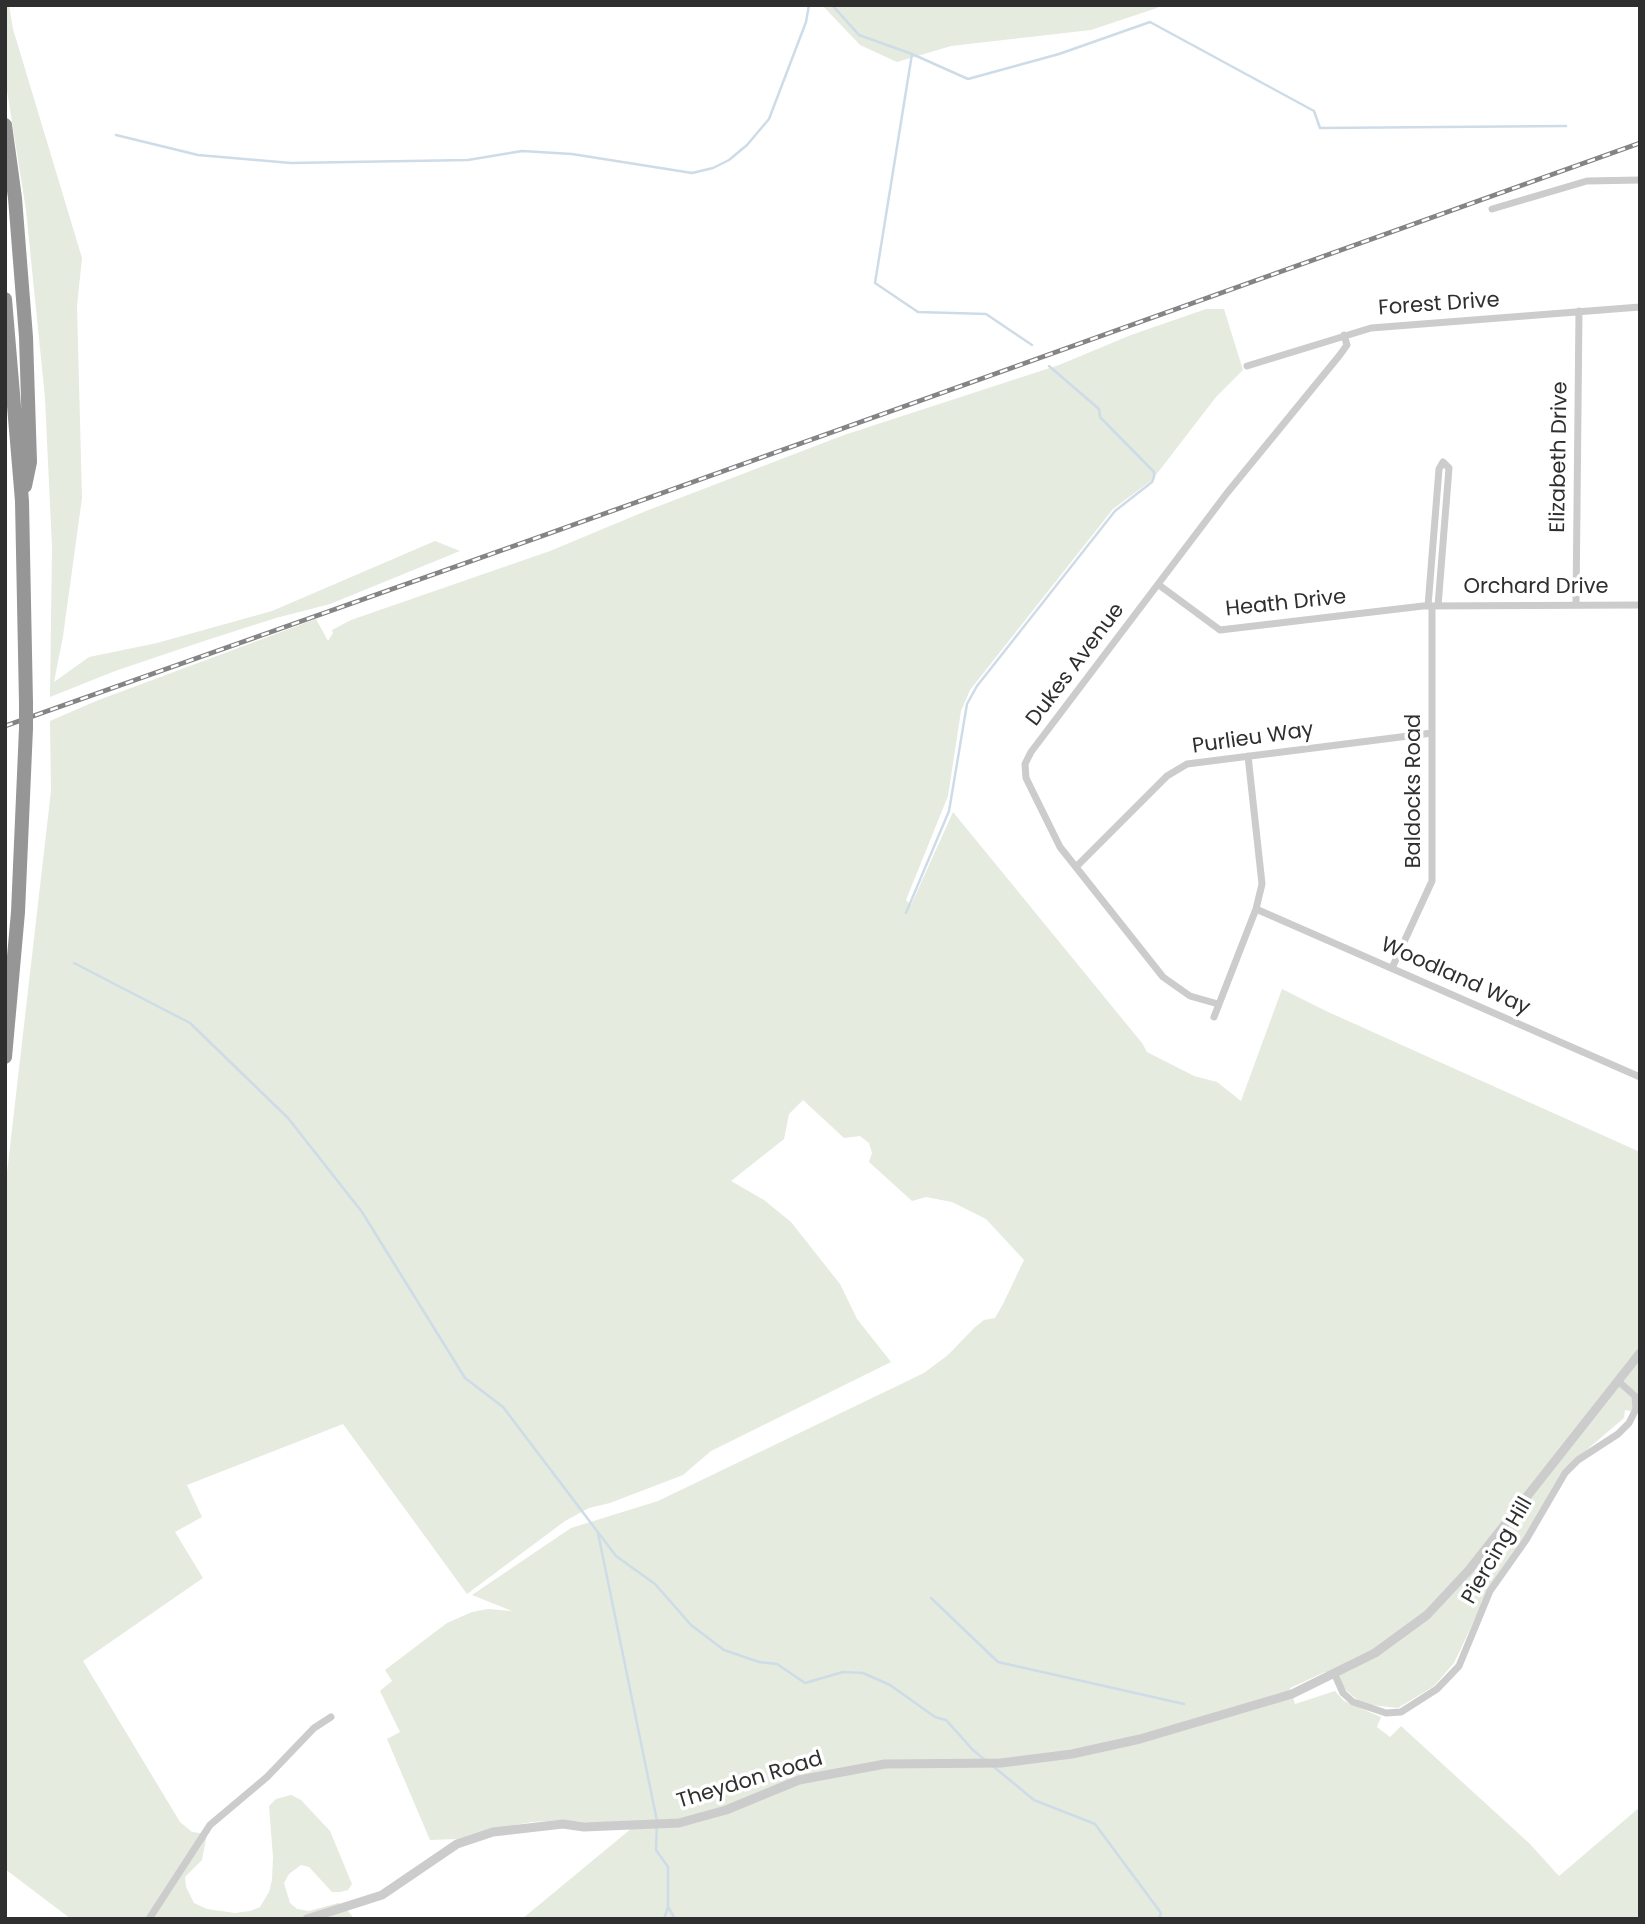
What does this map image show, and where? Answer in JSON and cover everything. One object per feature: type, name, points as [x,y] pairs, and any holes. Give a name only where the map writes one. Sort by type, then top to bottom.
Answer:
[{"type":"highway","points":[[5,125],[19,246],[26,351],[30,462],[22,501]]},
{"type":"highway","points":[[5,299],[22,501],[26,703],[18,912],[5,1057]]},
{"type":"street","points":[[1492,209],[1587,181],[1640,180]]},
{"type":"street","name":"Forest Drive","points":[[1247,366],[1371,328],[1640,307]]},
{"type":"street","name":"Elizabeth Drive","points":[[1576,604],[1579,311]]},
{"type":"street","name":"Dukes Avenue","points":[[1218,1004],[1190,996],[1163,977],[1060,847],[1026,778],[1025,764],[1031,752],[1227,493],[1345,347],[1347,342],[1344,335]]},
{"type":"street","points":[[1443,463],[1448,465],[1449,473],[1433,606],[1439,469],[1443,463]]},
{"type":"street","name":"Heath Drive","points":[[1159,585],[1220,630],[1433,606]]},
{"type":"street","name":"Orchard Drive","points":[[1433,606],[1640,605]]},
{"type":"street","name":"Baldocks Road","points":[[1392,968],[1432,881],[1433,606]]},
{"type":"street","name":"Purlieu Way","points":[[1076,867],[1167,776],[1187,764],[1432,733]]},
{"type":"street","points":[[1214,1017],[1256,909],[1262,884],[1248,756]]},
{"type":"street","name":"Woodland Way","points":[[1256,909],[1640,1077]]},
{"type":"street","name":"Piercing Hill","points":[[1375,1653],[1427,1615],[1469,1570],[1640,1353]]},
{"type":"street","name":"Piercing Hill","points":[[1335,1675],[1343,1693],[1353,1702],[1385,1713],[1401,1712],[1437,1689],[1459,1666],[1490,1591],[1526,1540],[1565,1473],[1578,1460],[1618,1434],[1629,1423],[1636,1409],[1635,1395],[1618,1381]]},
{"type":"street","name":"Theydon Road","points":[[307,1919],[383,1895],[457,1844],[493,1832],[563,1824],[584,1827],[678,1824],[726,1810],[799,1780],[821,1775],[885,1764],[1001,1763],[1072,1754],[1140,1739],[1292,1694],[1375,1653]]},
{"type":"street","points":[[149,1919],[210,1825],[267,1777],[314,1728],[331,1717]]},
{"type":"street","points":[[319,1919],[330,1911]]},
{"type":"shaded area","points":[[5,5],[9,5],[13,29],[82,258],[77,306],[82,498],[54,682],[89,657],[157,643],[272,611],[435,541],[460,551],[330,604],[207,640],[115,671],[50,697],[52,547],[45,398],[26,210],[5,78]]},
{"type":"shaded area","points":[[822,5],[1159,5],[1157,8],[1091,30],[951,46],[897,62],[860,45]]},
{"type":"shaded area","points":[[1206,309],[1224,309],[1243,370],[1216,397],[1152,480],[1113,509],[970,690],[961,711],[948,796],[906,900],[911,905],[953,812],[1147,1052],[1194,1076],[1217,1082],[1241,1101],[1282,989],[1640,1152],[1640,1386],[1635,1412],[1625,1410],[1624,1418],[1562,1471],[1525,1537],[1489,1589],[1454,1663],[1434,1686],[1398,1708],[1362,1704],[1325,1672],[1290,1688],[1295,1704],[1335,1691],[1344,1701],[1381,1717],[1377,1727],[1390,1737],[1401,1726],[1530,1844],[1559,1876],[1640,1807],[1640,1919],[522,1919],[638,1823],[599,1824],[564,1820],[532,1822],[491,1829],[458,1839],[430,1840],[387,1739],[400,1732],[380,1691],[392,1681],[385,1670],[447,1623],[472,1612],[488,1609],[512,1611],[472,1595],[571,1528],[658,1501],[924,1373],[948,1355],[984,1320],[995,1318],[1003,1304],[1024,1260],[986,1219],[952,1202],[926,1197],[912,1201],[869,1162],[872,1153],[869,1143],[860,1136],[844,1138],[803,1100],[789,1114],[784,1139],[731,1181],[764,1200],[791,1222],[840,1284],[857,1319],[891,1362],[711,1451],[683,1475],[610,1503],[589,1508],[565,1521],[467,1594],[343,1424],[187,1485],[202,1517],[175,1532],[203,1578],[83,1661],[180,1822],[192,1832],[207,1834],[202,1860],[185,1877],[186,1887],[194,1903],[207,1909],[235,1913],[260,1907],[269,1892],[272,1880],[269,1806],[276,1799],[291,1795],[301,1800],[330,1831],[352,1884],[348,1890],[332,1892],[309,1867],[301,1865],[289,1874],[284,1883],[290,1903],[297,1909],[309,1911],[338,1903],[344,1905],[354,1919],[71,1919],[5,1869],[5,1190],[51,791],[50,721],[96,701],[316,619],[328,641],[332,630],[351,620],[550,551],[844,435],[1059,365],[1131,335]]},
{"type":"waterway","points":[[116,135],[198,155],[291,163],[468,160],[522,151],[572,154],[692,173],[713,168],[729,160],[747,145],[769,119],[806,22],[809,5]]},
{"type":"waterway","points":[[832,5],[859,35],[912,54],[968,79],[1059,54],[1150,22],[1314,111],[1320,128],[1566,126]]},
{"type":"waterway","points":[[912,54],[875,283],[918,312],[986,314],[1032,345]]},
{"type":"waterway","points":[[906,913],[949,811],[967,704],[977,686],[1115,511],[1152,482],[1154,477],[1154,472],[1100,417],[1099,409],[1049,366]]},
{"type":"waterway","points":[[74,963],[190,1023],[288,1118],[362,1212],[465,1378],[503,1407],[616,1556],[655,1584],[691,1625],[724,1650],[759,1662],[777,1664],[805,1683],[843,1672],[863,1673],[890,1685],[935,1717],[946,1720],[986,1761]]},
{"type":"waterway","points":[[598,1533],[657,1821],[656,1850],[668,1867],[668,1907],[664,1919]]},
{"type":"waterway","points":[[931,1598],[998,1662],[1184,1704]]},
{"type":"waterway","points":[[994,1767],[1034,1800],[1095,1824],[1161,1913],[1159,1919]]},
{"type":"waterway","points":[[668,1907],[675,1919]]},
{"type":"railway","points":[[5,726],[1640,143]]}]
